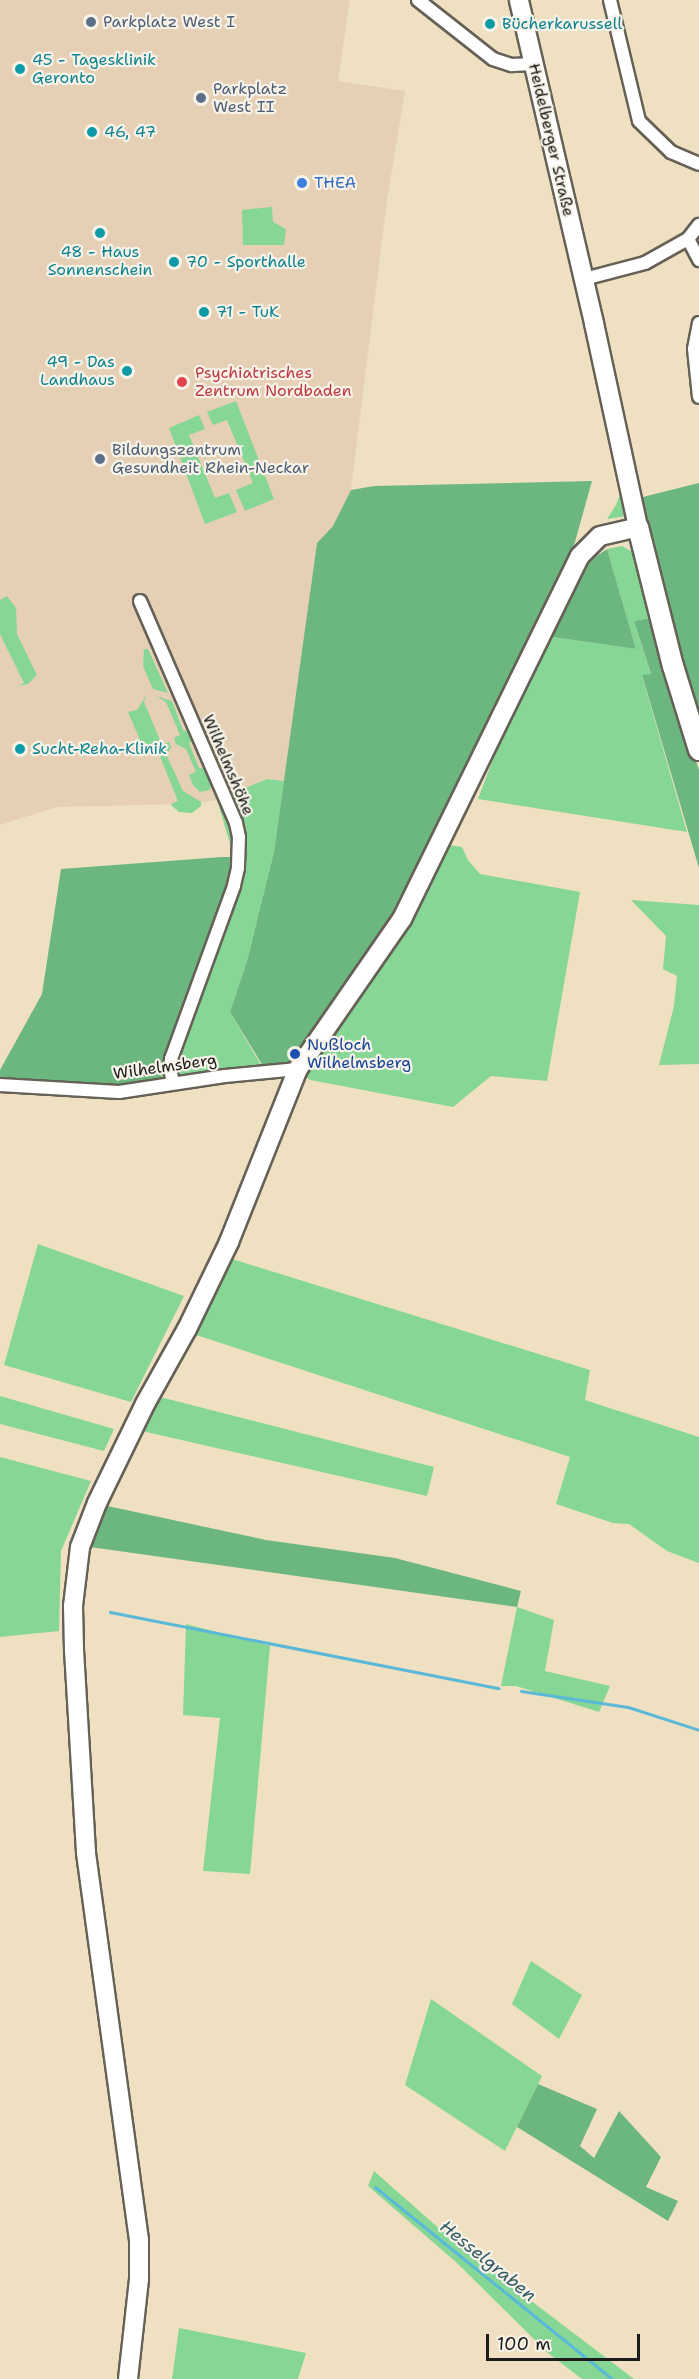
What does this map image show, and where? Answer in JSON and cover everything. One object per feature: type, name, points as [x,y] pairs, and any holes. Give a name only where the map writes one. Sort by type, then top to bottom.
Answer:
[{"type":"main road","name":"Heidelberger Straße","points":[[519,0],[584,279],[638,527]]},
{"type":"main road","points":[[128,2379],[139,2279],[139,2240],[86,1852],[73,1606],[80,1547],[97,1503],[135,1424],[187,1329],[229,1242],[298,1069],[402,919],[580,556],[600,536],[638,527],[673,666],[699,750]]},
{"type":"street","points":[[418,0],[493,59],[512,65],[533,64]]},
{"type":"street","points":[[610,0],[639,121],[671,152],[699,164]]},
{"type":"street","points":[[584,279],[645,263],[688,239],[699,225]]},
{"type":"street","points":[[688,239],[699,260]]},
{"type":"street","points":[[699,323],[694,349],[699,397]]},
{"type":"street","name":"Wilhelmshöhe","points":[[140,601],[237,830],[238,868],[222,927],[171,1059],[172,1083]]},
{"type":"street","name":"Wilhelmsberg","points":[[0,1085],[119,1092],[144,1090],[172,1083],[298,1069]]},
{"type":"shaded area","name":"Psychiatrisches Zentrum Nordbaden","points":[[0,0],[350,0],[338,81],[405,91],[387,200],[351,490],[333,526],[317,543],[284,781],[267,779],[217,800],[189,804],[57,807],[0,825]]},
{"type":"green space","points":[[272,207],[273,222],[286,229],[284,245],[243,245],[242,210]]},
{"type":"green space","points":[[236,401],[274,499],[245,511],[236,490],[253,483],[227,420],[213,425],[207,412]]},
{"type":"green space","points":[[199,415],[205,429],[189,435],[215,498],[229,493],[237,512],[205,524],[169,428]]},
{"type":"green space","points":[[592,481],[573,549],[447,810],[388,920],[288,1065],[263,1066],[230,1012],[247,961],[274,852],[317,543],[333,526],[351,490],[374,486]]},
{"type":"green space","points":[[699,483],[699,731],[639,498]]},
{"type":"green space","points":[[621,491],[627,516],[607,519],[616,505]]},
{"type":"green space","points":[[622,546],[638,555],[654,617],[634,621],[651,675],[642,676],[687,832],[478,799],[516,698],[553,637],[636,649],[607,549]]},
{"type":"green space","points":[[607,549],[636,649],[553,637],[551,631],[591,560]]},
{"type":"green space","points":[[7,596],[16,608],[17,634],[37,675],[28,684],[18,686],[24,683],[0,634],[0,600]]},
{"type":"green space","points":[[654,617],[671,685],[699,770],[699,868],[642,675],[651,674],[634,621]]},
{"type":"green space","points":[[144,649],[148,649],[168,693],[153,689],[143,666]]},
{"type":"green space","points":[[147,694],[144,702],[162,745],[169,742],[171,747],[167,756],[183,791],[201,802],[201,806],[192,813],[179,812],[172,806],[171,804],[178,801],[155,744],[143,747],[128,712],[137,710]]},
{"type":"green space","points":[[156,696],[172,701],[183,730],[192,732],[195,740],[189,743],[199,768],[209,769],[213,779],[210,790],[200,792],[193,785],[189,775],[196,772],[186,749],[176,744],[174,738],[180,735],[166,702]]},
{"type":"green space","points":[[267,779],[284,781],[274,852],[247,961],[230,1012],[268,1077],[238,1078],[173,1090],[160,1075],[227,894],[234,857],[217,800]]},
{"type":"green space","points":[[449,845],[462,847],[468,860],[480,874],[580,892],[547,1081],[491,1076],[453,1107],[310,1080],[305,1076],[330,1034],[384,962]]},
{"type":"green space","points":[[234,857],[227,894],[160,1075],[173,1090],[124,1099],[0,1093],[0,1070],[42,994],[61,869]]},
{"type":"green space","points":[[631,900],[699,905],[699,1064],[659,1065],[674,1006],[677,976],[663,969],[666,936]]},
{"type":"green space","points":[[38,1244],[184,1296],[131,1402],[4,1365]]},
{"type":"green space","points":[[229,1258],[590,1370],[585,1400],[699,1437],[699,1563],[667,1551],[629,1524],[613,1523],[556,1504],[570,1457],[193,1334]]},
{"type":"green space","points":[[0,1396],[114,1429],[104,1451],[0,1424]]},
{"type":"green space","points":[[160,1397],[434,1467],[427,1496],[142,1431]]},
{"type":"green space","points":[[0,1457],[91,1481],[61,1551],[59,1631],[0,1637]]},
{"type":"green space","points":[[103,1505],[266,1540],[395,1558],[521,1591],[517,1607],[90,1547]]},
{"type":"green space","points":[[517,1607],[554,1620],[545,1671],[610,1686],[599,1712],[516,1686],[501,1686]]},
{"type":"green space","points":[[186,1624],[270,1646],[250,1874],[203,1871],[220,1718],[183,1715]]},
{"type":"green space","points":[[531,1961],[582,1995],[559,2039],[512,2004]]},
{"type":"green space","points":[[431,1999],[542,2076],[505,2151],[405,2085]]},
{"type":"green space","points":[[538,2084],[597,2109],[580,2146],[594,2158],[619,2111],[661,2157],[646,2187],[678,2201],[668,2221],[517,2127]]},
{"type":"green space","points":[[374,2171],[459,2246],[634,2379],[582,2379],[548,2353],[457,2263],[368,2186]]},
{"type":"green space","points":[[179,2328],[306,2353],[298,2379],[172,2379]]},
{"type":"waterway","points":[[110,1612],[499,1688]]},
{"type":"waterway","points":[[521,1691],[628,1707],[699,1730]]},
{"type":"waterway","name":"Hesselgraben","points":[[375,2187],[612,2379]]},
{"type":"place","name":"Parkplatz West I","points":[[91,22]]},
{"type":"place","name":"Bücherkarussell","points":[[490,24]]},
{"type":"place","name":"45 - Tagesklinik Geronto","points":[[20,69]]},
{"type":"place","name":"Parkplatz West II","points":[[201,98]]},
{"type":"place","name":"46, 47","points":[[92,132]]},
{"type":"place","name":"THEA","points":[[302,183]]},
{"type":"place","name":"48 - Haus Sonnenschein","points":[[100,233]]},
{"type":"place","name":"70 - Sporthalle","points":[[174,262]]},
{"type":"place","name":"71 - TuK","points":[[204,312]]},
{"type":"place","name":"49 - Das Landhaus","points":[[127,371]]},
{"type":"place","name":"Psychiatrisches Zentrum Nordbaden","points":[[182,382]]},
{"type":"place","name":"Bildungszentrum Gesundheit Rhein-Neckar","points":[[100,459]]},
{"type":"place","name":"Sucht-Reha-Klinik","points":[[20,749]]},
{"type":"place","name":"Nußloch Wilhelmsberg","points":[[295,1054]]}]
